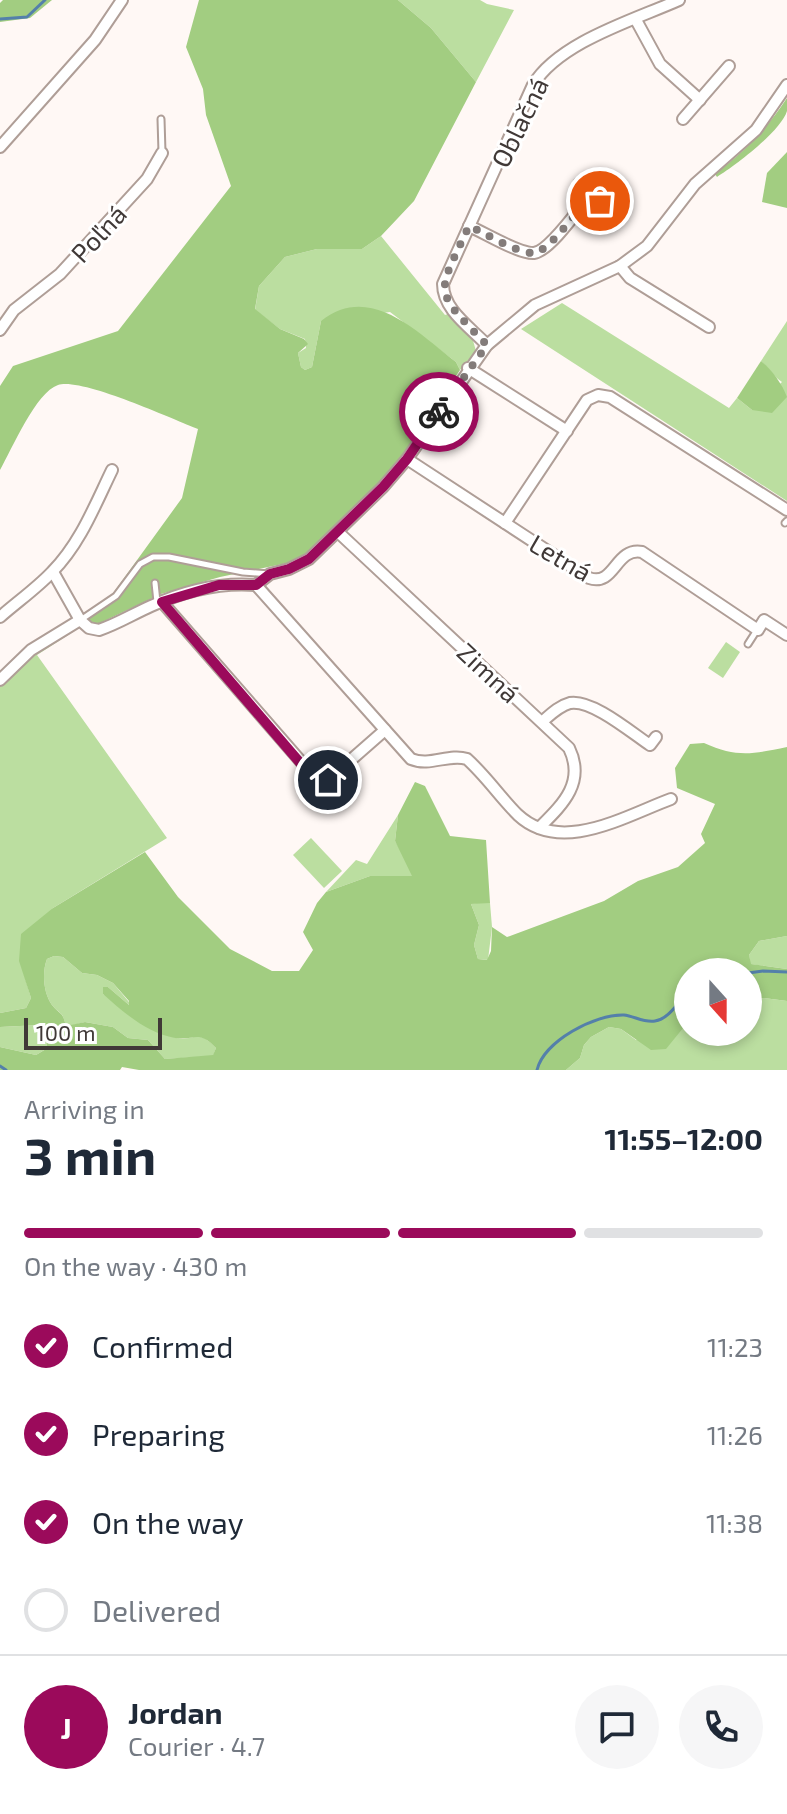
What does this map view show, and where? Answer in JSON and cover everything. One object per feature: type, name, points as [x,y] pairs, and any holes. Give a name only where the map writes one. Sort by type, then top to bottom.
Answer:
[{"type":"street","points":[[0,147],[95,40],[122,0]]},
{"type":"street","name":"Oblačná","points":[[487,345],[452,309],[444,295],[446,277],[540,74],[564,52],[679,0]]},
{"type":"street","points":[[636,20],[660,64],[700,100]]},
{"type":"street","points":[[683,119],[729,66]]},
{"type":"street","points":[[53,572],[80,620],[89,628],[99,630],[160,602],[219,585],[256,585],[270,574],[300,565],[338,532],[407,459],[487,345],[535,305],[620,266],[647,246],[695,184],[746,141],[787,85]]},
{"type":"street","name":"Poľná","points":[[0,330],[14,310],[60,274],[138,190],[162,153]]},
{"type":"street","points":[[469,226],[524,251],[537,252],[547,246],[595,198],[579,184]]},
{"type":"street","points":[[620,266],[630,278],[709,327]]},
{"type":"street","points":[[468,368],[567,431]]},
{"type":"street","points":[[505,523],[587,400],[598,395],[606,395],[787,510]]},
{"type":"street","name":"Letná","points":[[407,459],[596,580],[607,576],[627,553],[642,552],[758,630],[764,620],[787,635]]},
{"type":"street","points":[[0,617],[53,572],[88,521],[112,470]]},
{"type":"street","name":"Zimná","points":[[338,532],[569,748],[575,777],[568,797],[539,828]]},
{"type":"street","points":[[256,585],[415,761],[460,756],[467,759],[518,815],[539,828],[559,833],[581,832],[671,799]]},
{"type":"street","points":[[160,602],[317,780],[328,780],[385,730]]},
{"type":"street","points":[[0,680],[31,650],[80,620]]},
{"type":"street","points":[[543,721],[566,704],[582,703],[650,745],[656,737]]},
{"type":"lane","name":"Poľná","points":[[161,119],[162,153]]},
{"type":"lane","points":[[80,620],[109,601],[140,564],[153,557],[270,574]]},
{"type":"lane","points":[[155,583],[160,602]]},
{"type":"lane","points":[[748,644],[758,630]]},
{"type":"green space","points":[[3,0],[52,0],[30,18],[0,22],[0,3]]},
{"type":"green space","points":[[199,0],[398,0],[431,28],[476,82],[414,201],[381,236],[362,249],[317,249],[285,257],[259,286],[255,309],[280,329],[304,339],[308,344],[298,353],[301,367],[305,370],[312,367],[321,321],[339,310],[357,307],[375,309],[409,326],[456,362],[460,370],[403,455],[363,501],[308,554],[287,563],[220,577],[161,594],[98,624],[88,622],[91,612],[111,596],[182,498],[198,429],[106,393],[70,384],[58,385],[33,409],[0,470],[0,386],[13,366],[118,331],[231,186],[206,115],[203,89],[186,47]]},
{"type":"green space","points":[[398,0],[480,0],[514,10],[476,82],[431,28]]},
{"type":"green space","points":[[787,98],[787,111],[776,128],[745,157],[717,177],[715,174],[754,139]]},
{"type":"green space","points":[[787,152],[787,208],[762,202],[767,173]]},
{"type":"green space","points":[[381,236],[445,315],[448,314],[472,337],[476,351],[460,370],[456,362],[390,312],[321,321],[312,367],[305,370],[301,367],[298,353],[306,348],[305,339],[280,329],[255,310],[259,286],[285,257],[317,249],[362,249]]},
{"type":"green space","points":[[562,303],[729,408],[737,398],[752,410],[782,382],[761,361],[787,321],[787,501],[521,329]]},
{"type":"green space","points":[[761,361],[787,397],[772,413],[752,410],[737,398]]},
{"type":"green space","points":[[74,630],[37,655],[167,838],[53,908],[20,961],[31,998],[26,1008],[0,1013],[0,686],[36,652]]},
{"type":"green space","points":[[726,642],[740,652],[723,678],[708,668]]},
{"type":"green space","points":[[704,743],[726,751],[745,753],[787,747],[787,936],[759,941],[750,958],[674,958],[674,1039],[666,1049],[651,1050],[621,1029],[609,1027],[591,1037],[584,1045],[580,1058],[566,1070],[139,1070],[122,1067],[120,1070],[0,1070],[0,1047],[36,1055],[46,1049],[48,1033],[40,1025],[0,1027],[0,1013],[26,1008],[31,998],[19,961],[21,934],[53,908],[145,852],[178,897],[230,949],[272,971],[299,971],[313,950],[303,932],[326,892],[370,876],[412,876],[395,841],[398,815],[415,782],[425,786],[450,836],[486,840],[490,903],[471,904],[479,925],[474,945],[478,959],[487,960],[491,951],[492,927],[507,937],[604,901],[638,881],[678,867],[705,843],[701,834],[715,804],[677,788],[675,768],[690,744]],"holes":[[[63,957],[82,973],[97,975],[113,983],[129,1005],[108,987],[103,987],[103,994],[136,1021],[155,1032],[175,1038],[205,1039],[216,1048],[213,1055],[165,1059],[148,1040],[128,1038],[113,1027],[85,1022],[66,1026],[47,994],[44,982],[47,959]]]},
{"type":"green space","points":[[398,815],[395,841],[413,872],[412,876],[370,876],[326,892],[356,860],[367,864]]},
{"type":"green space","points":[[311,838],[342,871],[324,888],[293,855]]},
{"type":"green space","points":[[490,903],[492,927],[488,960],[478,959],[474,945],[479,925],[471,904]]},
{"type":"green space","points":[[787,936],[787,969],[762,966],[762,958],[749,958],[759,941]]},
{"type":"green space","points":[[63,957],[82,973],[97,975],[113,983],[129,1005],[108,987],[103,994],[161,1031],[182,1039],[204,1038],[216,1048],[213,1056],[165,1059],[148,1040],[128,1038],[113,1027],[85,1022],[66,1027],[45,988],[45,964],[47,959]]},
{"type":"green space","points":[[762,966],[787,969],[787,1001],[764,998]]},
{"type":"green space","points":[[762,998],[787,1001],[787,1070],[566,1070],[580,1058],[584,1045],[591,1037],[609,1027],[621,1029],[636,1040],[674,1027],[674,1046],[762,1046]]},
{"type":"green space","points":[[40,1025],[48,1033],[46,1049],[36,1055],[0,1047],[0,1027]]},
{"type":"waterway","points":[[0,19],[27,17],[45,0]]},
{"type":"waterway","points":[[762,971],[787,972]]},
{"type":"waterway","points":[[537,1070],[549,1049],[586,1024],[624,1015],[655,1021],[674,1008]]},
{"type":"waterway","points":[[0,1066],[6,1070]]},
{"type":"way so far","points":[[439,412],[487,345],[452,309],[444,295],[443,284],[469,226],[532,253],[547,246],[591,194],[600,201]]},
{"type":"route","points":[[328,780],[322,782],[314,779],[162,602],[229,583],[256,585],[270,574],[309,559],[383,487],[407,459],[439,412]]}]
